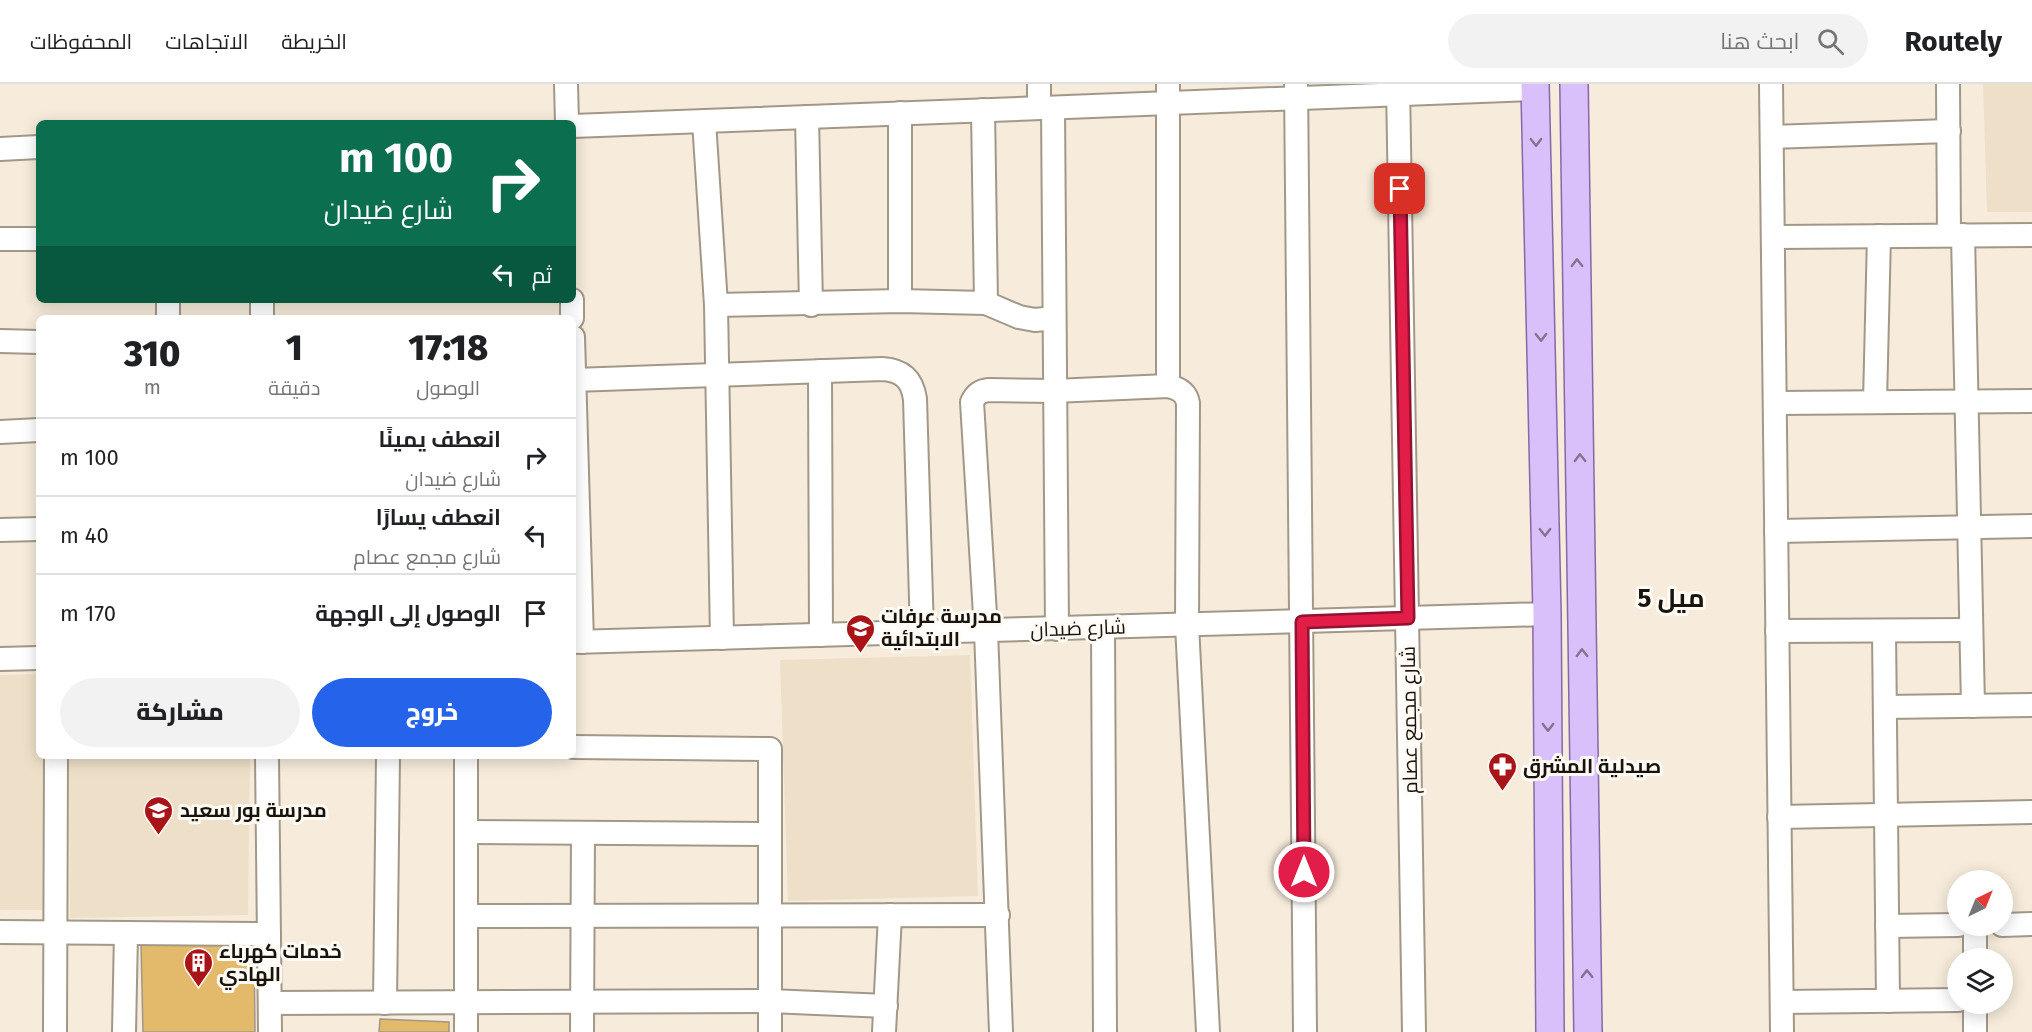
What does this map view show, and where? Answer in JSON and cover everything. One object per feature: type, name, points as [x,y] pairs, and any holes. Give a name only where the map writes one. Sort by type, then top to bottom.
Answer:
[{"type":"main road","points":[[1574,84],[1588,1032]]},
{"type":"main road","points":[[1535,86],[1547,614],[1550,1032]]},
{"type":"street","points":[[566,84],[567,120]]},
{"type":"street","points":[[1039,84],[1046,108],[1054,318],[1057,628]]},
{"type":"street","points":[[1771,84],[1782,1032]]},
{"type":"street","points":[[1948,84],[1949,131],[1967,402],[1973,706]]},
{"type":"street","points":[[576,126],[1046,108],[1168,94],[1535,86]]},
{"type":"street","name":"شارع مجمع عصام","points":[[1398,89],[1414,1032]]},
{"type":"street","points":[[1296,91],[1305,1032]]},
{"type":"street","points":[[1168,94],[1168,386]]},
{"type":"street","points":[[983,110],[986,303]]},
{"type":"street","points":[[900,114],[900,301]]},
{"type":"street","points":[[807,117],[811,304]]},
{"type":"street","points":[[704,121],[716,306],[722,638]]},
{"type":"street","points":[[1772,137],[1949,131]]},
{"type":"street","points":[[0,149],[36,147]]},
{"type":"street","points":[[1773,237],[2032,235]]},
{"type":"street","points":[[1875,402],[1879,236]]},
{"type":"street","points":[[0,239],[36,239]]},
{"type":"street","points":[[716,306],[900,301],[986,303],[1019,317],[1035,320],[1054,318]]},
{"type":"street","points":[[0,341],[36,342]]},
{"type":"street","points":[[576,380],[895,369],[906,375],[913,386],[922,633]]},
{"type":"street","points":[[820,371],[821,635]]},
{"type":"street","points":[[1002,1032],[986,631],[972,402],[975,395],[982,391],[1054,391],[1168,386],[1181,390],[1187,397],[1188,403],[1187,625],[1208,1032]]},
{"type":"street","points":[[1775,403],[2032,401]]},
{"type":"street","points":[[0,432],[36,430]]},
{"type":"street","points":[[1776,531],[2032,525]]},
{"type":"street","points":[[0,530],[36,529]]},
{"type":"street","points":[[576,540],[577,642]]},
{"type":"street","name":"شارع ضيدان","points":[[577,642],[1547,614]]},
{"type":"street","points":[[1103,627],[1105,1032]]},
{"type":"street","points":[[1777,631],[1971,630]]},
{"type":"street","points":[[1884,631],[1888,1001]]},
{"type":"street","points":[[0,659],[36,658]]},
{"type":"street","points":[[1885,707],[2032,705]]},
{"type":"street","points":[[576,747],[771,749],[770,1032]]},
{"type":"street","points":[[55,1032],[56,759]]},
{"type":"street","points":[[267,759],[270,1032]]},
{"type":"street","points":[[385,1003],[388,759]]},
{"type":"street","points":[[466,759],[466,1032]]},
{"type":"street","points":[[1779,817],[2032,812]]},
{"type":"street","points":[[466,832],[770,834]]},
{"type":"street","points":[[582,1032],[583,833]]},
{"type":"street","points":[[884,1032],[890,915]]},
{"type":"street","points":[[466,916],[998,915]]},
{"type":"street","points":[[2013,925],[2032,924]]},
{"type":"street","points":[[1887,926],[1947,925]]},
{"type":"street","points":[[0,932],[270,934]]},
{"type":"street","points":[[124,1032],[126,933]]},
{"type":"street","points":[[1782,1002],[1947,1000]]},
{"type":"street","points":[[270,1003],[770,1001],[886,1006]]},
{"type":"street","points":[[1975,1014],[1975,1032]]},
{"type":"shaded area","points":[[1983,84],[2032,84],[2032,212],[1987,212]]},
{"type":"shaded area","points":[[970,655],[978,896],[788,901],[780,660]]},
{"type":"shaded area","points":[[36,674],[36,759],[47,759],[47,910],[0,910],[0,675]]},
{"type":"shaded area","name":"مدرسة بور سعيد","points":[[69,759],[250,759],[248,915],[70,918]]},
{"type":"building","name":"خدمات كهرباء الهادي","points":[[254,943],[255,1032],[143,1032],[141,944]]},
{"type":"building","points":[[380,1019],[449,1022],[449,1032],[379,1032]]},
{"type":"place","name":"مدرسة عرفات الابتدائية","points":[[860,654]]},
{"type":"place","name":"صيدلية المشرق","points":[[1502,792]]},
{"type":"place","name":"مدرسة بور سعيد","points":[[159,836]]},
{"type":"place","name":"خدمات كهرباء الهادي","points":[[198,988]]},
{"type":"district","name":"5 ميل","points":[[1671,598]]},
{"type":"route","points":[[1304,872],[1302,622],[1408,618],[1400,189]]}]
